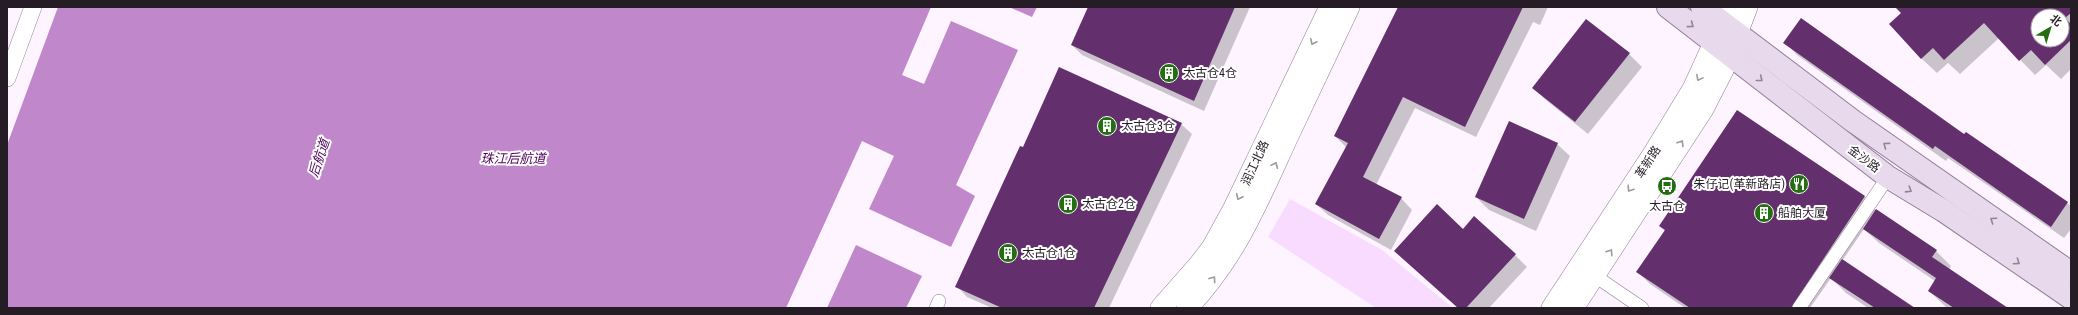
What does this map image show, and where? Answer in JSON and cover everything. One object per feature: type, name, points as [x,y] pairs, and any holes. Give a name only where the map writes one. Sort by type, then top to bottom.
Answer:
[{"type":"main road","name":"金沙路","points":[[1668,7],[1888,177],[1944,211],[2071,298]]},
{"type":"main road","name":"金沙路","points":[[1702,7],[1723,14],[1738,34],[1860,126],[2071,273]]},
{"type":"street","points":[[7,78],[33,7]]},
{"type":"street","name":"润江北路","points":[[1161,308],[1200,265],[1212,248],[1234,208],[1330,7]]},
{"type":"street","name":"润江北路","points":[[1187,308],[1208,285],[1223,264],[1258,205],[1349,7]]},
{"type":"street","name":"革新路","points":[[1552,308],[1676,118],[1702,71],[1738,34],[1747,7]]},
{"type":"street","name":"革新路","points":[[1573,308],[1703,109],[1722,49],[1723,14]]},
{"type":"street","points":[[1799,308],[1888,177]]},
{"type":"street","points":[[1594,276],[1642,308]]},
{"type":"shaded area","points":[[1290,199],[1382,250],[1453,308],[1376,308],[1268,237]]},
{"type":"water","name":"珠江后航道","points":[[58,7],[931,7],[902,75],[924,84],[951,21],[1018,50],[956,185],[975,196],[951,247],[869,209],[894,156],[862,141],[786,308],[7,308],[7,145]]},
{"type":"water","points":[[1009,7],[1037,7],[1032,17]]},
{"type":"water","points":[[856,245],[922,276],[906,308],[827,308]]},
{"type":"building","name":"太古仓4仓","points":[[1088,7],[1235,7],[1194,101],[1071,45]]},
{"type":"building","points":[[1398,7],[1523,7],[1465,127],[1403,97],[1363,177],[1402,197],[1379,239],[1315,204],[1348,143],[1334,136]]},
{"type":"building","points":[[1895,7],[2071,7],[2070,14],[2070,8],[2030,8],[2030,48],[2063,48],[2045,65],[2031,50],[2019,61],[1984,23],[1944,60],[1933,48],[1921,59],[1889,24],[1901,13]]},
{"type":"building","points":[[1801,18],[1964,134],[1966,132],[2068,202],[2051,227],[1935,146],[1933,149],[1783,43]]},
{"type":"building","points":[[1586,19],[1630,53],[1575,122],[1532,88]]},
{"type":"building","points":[[2070,23],[2071,24],[2070,41]]},
{"type":"building","points":[[1059,67],[1182,123],[1094,308],[1002,308],[955,287],[1020,146],[1023,147]]},
{"type":"building","name":"船舶大厦","points":[[1737,110],[1865,196],[1791,308],[1690,308],[1636,272],[1665,230],[1659,226]]},
{"type":"building","points":[[1509,121],[1558,143],[1524,219],[1475,197]]},
{"type":"building","points":[[1437,204],[1463,229],[1474,216],[1516,254],[1466,308],[1458,308],[1394,251]]},
{"type":"building","points":[[1876,209],[1937,250],[1932,257],[2008,308],[1954,308],[1928,291],[1936,278],[1863,229]]},
{"type":"building","points":[[1842,259],[1915,308],[1875,308],[1829,278]]},
{"type":"place","name":"太古仓4仓","points":[[1169,73]]},
{"type":"place","name":"太古仓3仓","points":[[1107,126]]},
{"type":"place","name":"朱仔记(革新路店)","points":[[1799,184]]},
{"type":"place","name":"太古仓","points":[[1667,186]]},
{"type":"place","name":"太古仓2仓","points":[[1068,204]]},
{"type":"place","name":"船舶大厦","points":[[1764,213]]},
{"type":"place","name":"太古仓1仓","points":[[1008,253]]},
{"type":"water label","name":"后航道","points":[[319,158]]}]
